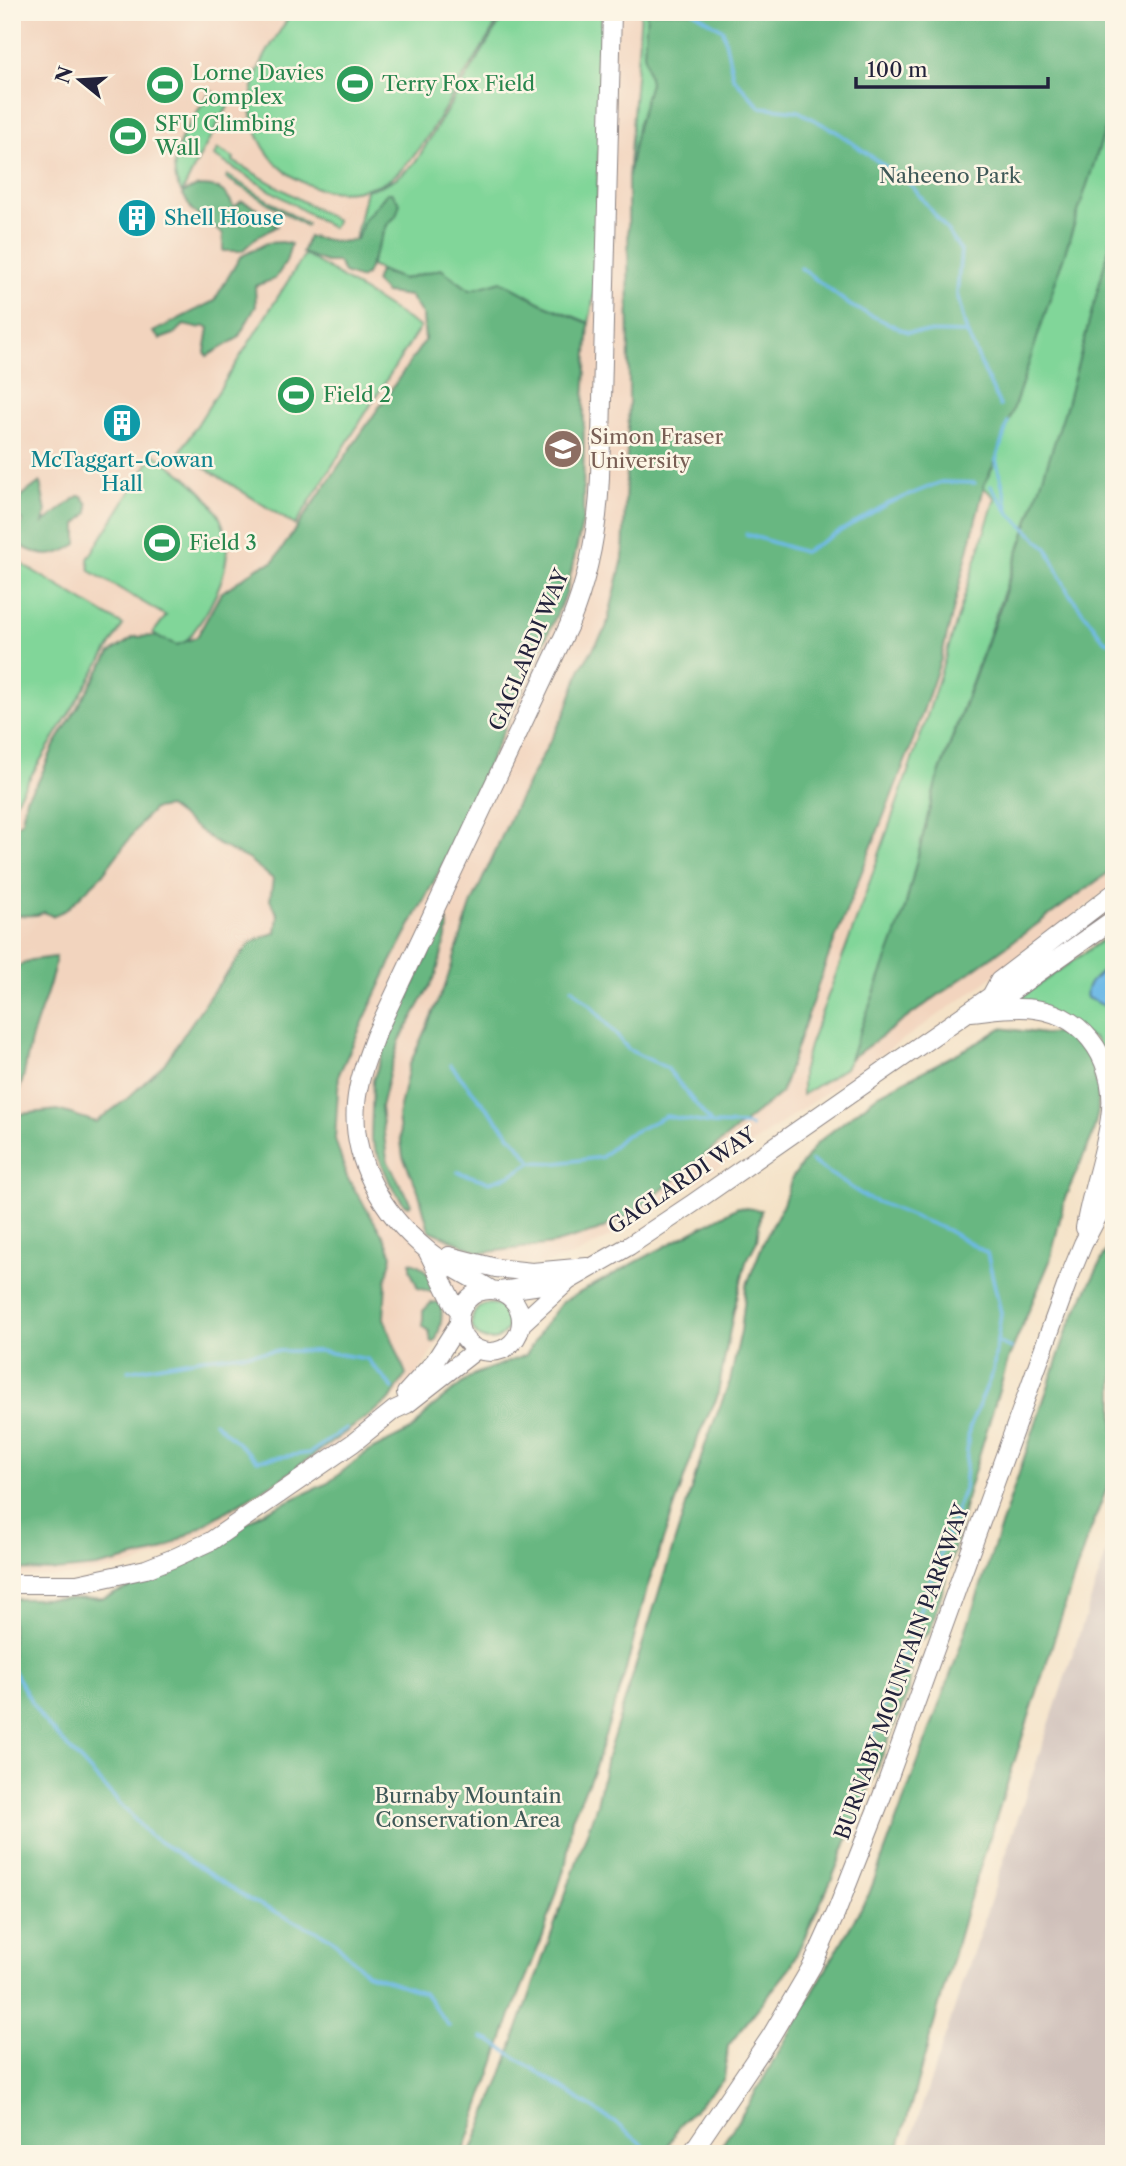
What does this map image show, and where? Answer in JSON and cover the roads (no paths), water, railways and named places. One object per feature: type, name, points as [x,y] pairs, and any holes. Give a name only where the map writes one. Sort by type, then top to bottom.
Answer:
[{"type":"street","name":"GAGLARDI WAY","points":[[568,1281],[495,1290],[427,1250],[403,1227],[370,1181],[357,1136],[356,1102],[363,1068],[375,1036],[569,625],[589,570],[595,543],[600,477],[612,12]]},
{"type":"street","name":"GAGLARDI WAY","points":[[521,1324],[568,1281],[692,1204],[967,1013],[990,996],[999,981],[1114,893]]},
{"type":"street","name":"GAGLARDI WAY","points":[[990,996],[1007,994],[1114,919]]},
{"type":"street","points":[[967,1013],[1007,1008],[1035,1009],[1054,1014],[1074,1024],[1088,1036],[1102,1055],[1110,1076],[1110,1119],[1089,1204],[1083,1244]]},
{"type":"street","name":"BURNABY MOUNTAIN PARKWAY","points":[[691,2154],[782,2018],[812,1966],[836,1913],[883,1796],[1083,1244],[1114,1185]]},
{"type":"street","name":"GAGLARDI WAY","points":[[427,1250],[459,1318]]},
{"type":"street","points":[[427,1250],[496,1268],[532,1272],[594,1266]]},
{"type":"street","points":[[394,1410],[402,1396],[435,1361],[459,1318],[472,1295],[495,1290],[517,1304],[521,1324],[513,1342],[496,1352],[476,1350],[464,1340],[459,1318]]},
{"type":"street","points":[[12,1584],[77,1584],[146,1569],[211,1541],[353,1443],[476,1350]]},
{"type":"water","points":[[1114,958],[1114,1010],[1087,998],[1086,992],[1091,982]]},
{"type":"waterway","points":[[694,12],[723,30],[733,77],[760,107],[798,111],[837,132],[911,185],[947,230],[961,251],[957,294],[967,333],[1000,406]]},
{"type":"waterway","points":[[1102,12],[1114,25]]},
{"type":"waterway","points":[[801,268],[851,306],[907,332],[966,333]]},
{"type":"waterway","points":[[1008,422],[996,460],[1009,511]]},
{"type":"waterway","points":[[746,534],[804,552],[887,504],[941,482],[975,483]]},
{"type":"waterway","points":[[991,486],[1010,514],[1047,548],[1068,592],[1104,640],[1114,644]]},
{"type":"waterway","points":[[572,988],[629,1050],[667,1068],[711,1123]]},
{"type":"waterway","points":[[451,1065],[532,1162]]},
{"type":"waterway","points":[[458,1172],[489,1182],[511,1175],[532,1162],[558,1163],[602,1157],[623,1137],[666,1116],[751,1127]]},
{"type":"waterway","points":[[811,1161],[867,1198],[947,1230],[987,1253],[1001,1313],[993,1371],[969,1429],[964,1489],[870,1746]]},
{"type":"waterway","points":[[997,1342],[1011,1348]]},
{"type":"waterway","points":[[128,1371],[203,1358],[274,1351],[320,1351],[367,1359],[393,1388]]},
{"type":"waterway","points":[[214,1422],[257,1460],[310,1453],[346,1428]]},
{"type":"waterway","points":[[12,1669],[42,1719],[149,1835],[250,1900],[331,1938],[366,1973],[424,1993],[449,2026]]},
{"type":"waterway","points":[[482,2038],[491,2041],[618,2125],[654,2154]]},
{"type":"place","name":"Terry Fox Field","points":[[355,84]]},
{"type":"place","name":"Lorne Davies Complex","points":[[165,85]]},
{"type":"place","name":"SFU Climbing Wall","points":[[128,136]]},
{"type":"place","name":"Shell House","points":[[137,218]]},
{"type":"place","name":"Field 2","points":[[296,395]]},
{"type":"place","name":"McTaggart-Cowan Hall","points":[[122,423]]},
{"type":"place","name":"Simon Fraser University","points":[[563,449]]},
{"type":"place","name":"Field 3","points":[[162,543]]},
{"type":"park label","name":"Naheeno Park","points":[[950,176]]},
{"type":"park label","name":"Burnaby Mountain Conservation Area","points":[[468,1808]]}]
